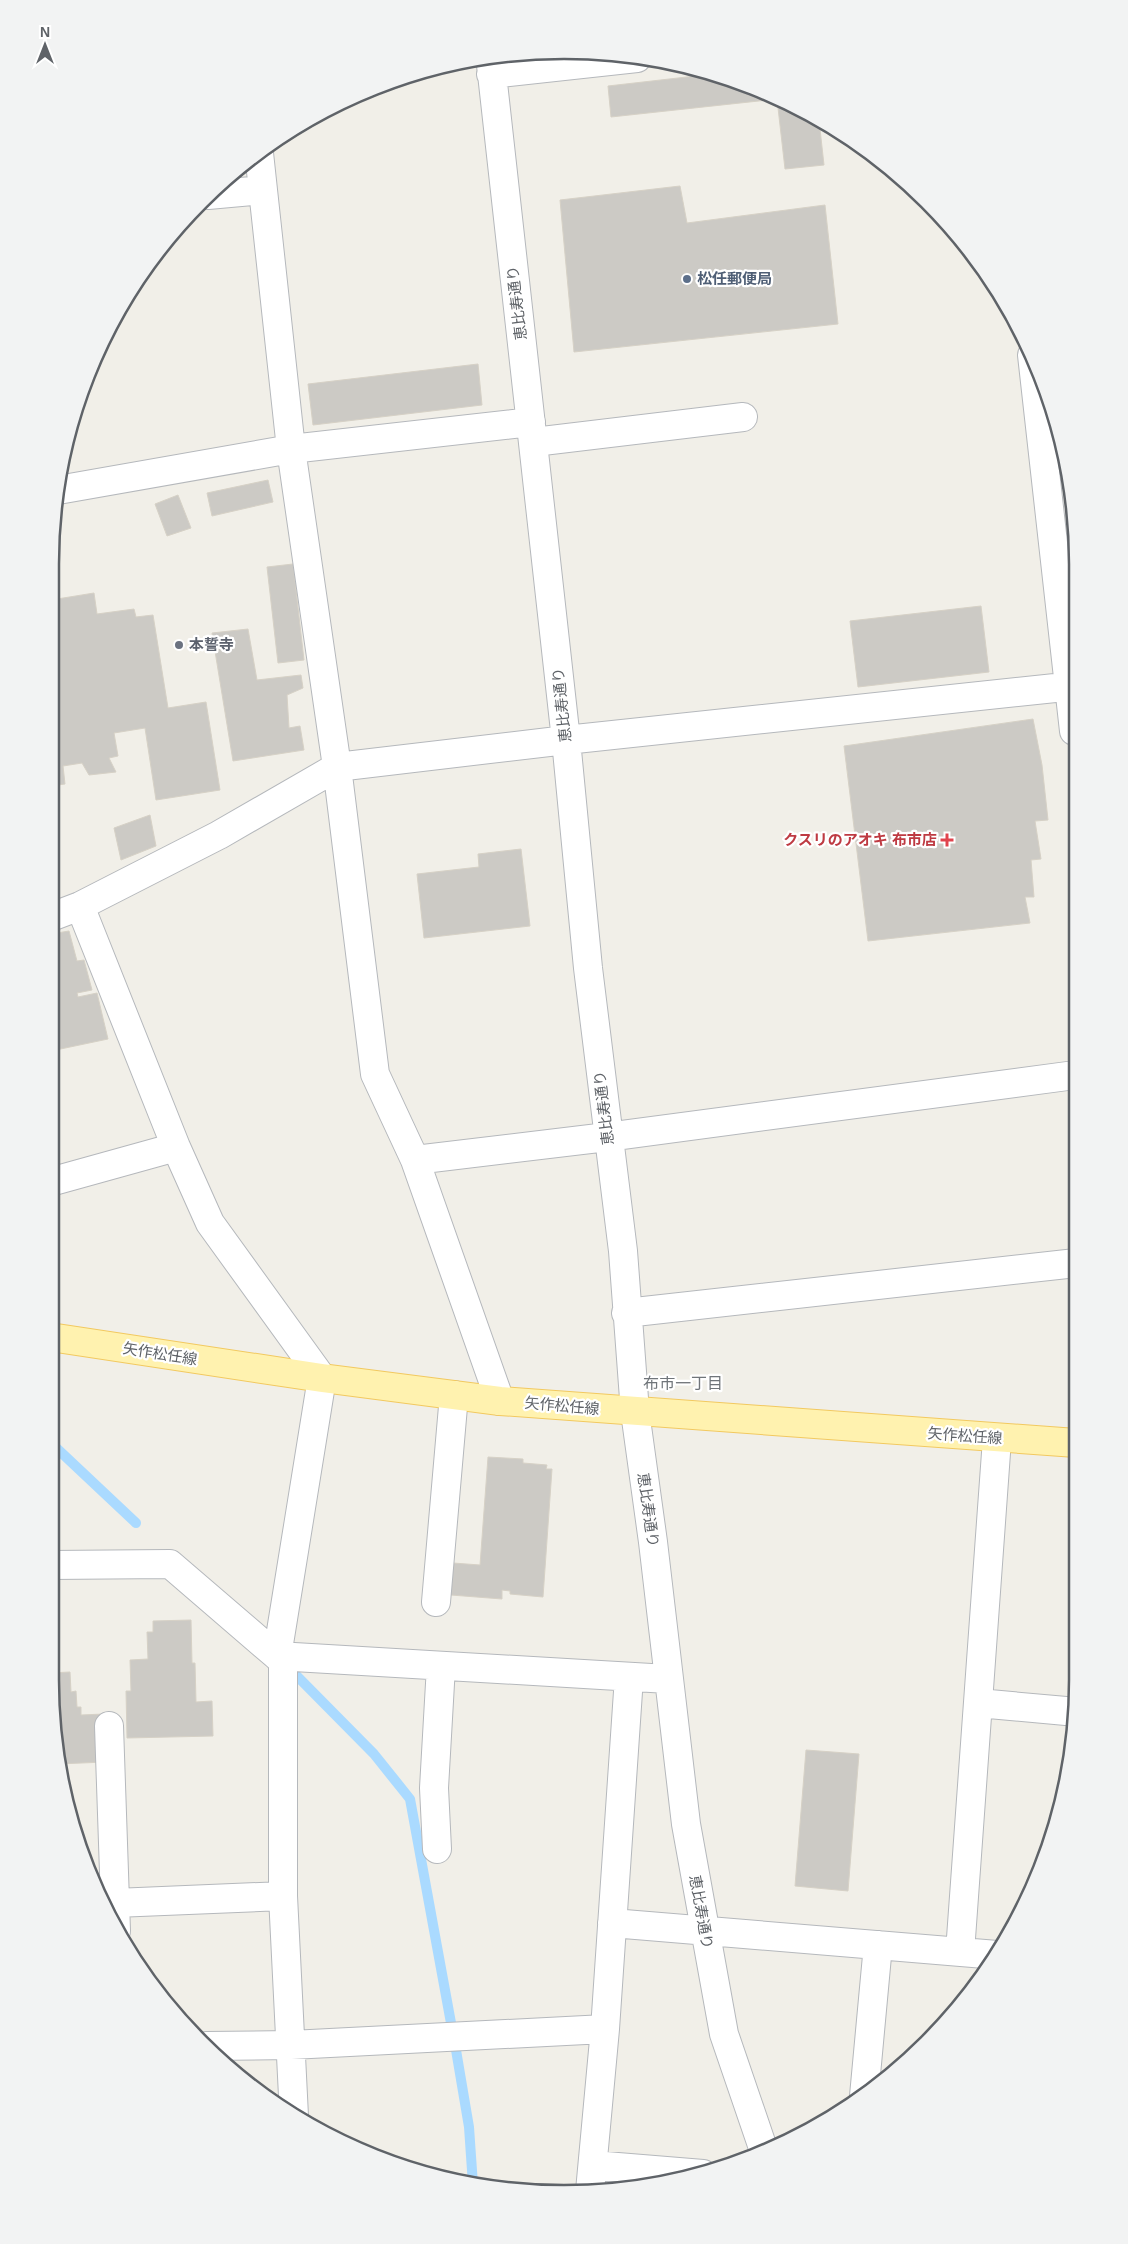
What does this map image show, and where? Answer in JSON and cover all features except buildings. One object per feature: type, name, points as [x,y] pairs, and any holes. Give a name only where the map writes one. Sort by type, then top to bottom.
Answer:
[{"type":"main road","name":"矢作松任線","points":[[59,1338],[322,1378],[500,1401],[997,1439],[1069,1443]]},
{"type":"street","points":[[491,65],[596,60]]},
{"type":"street","name":"恵比寿通り","points":[[491,65],[566,740],[588,968],[607,1137],[623,1252],[626,1313],[635,1412],[653,1542],[686,1824],[724,2034],[762,2145]]},
{"type":"street","points":[[260,160],[291,450],[337,767],[375,1074],[415,1160],[500,1401]]},
{"type":"street","points":[[220,195],[263,190]]},
{"type":"street","points":[[1042,401],[1069,658]]},
{"type":"street","points":[[64,489],[291,450],[743,417]]},
{"type":"street","points":[[59,914],[80,906],[219,834],[337,767],[566,740],[1069,686]]},
{"type":"street","points":[[80,906],[176,1147],[210,1223],[322,1378],[278,1656]]},
{"type":"street","points":[[415,1160],[607,1137],[1069,1076]]},
{"type":"street","points":[[59,1180],[176,1147]]},
{"type":"street","points":[[626,1313],[1069,1264]]},
{"type":"street","points":[[436,1602],[454,1395]]},
{"type":"street","points":[[960,1952],[997,1439]]},
{"type":"street","points":[[59,1565],[170,1564],[283,1661],[283,1896],[294,2107]]},
{"type":"street","points":[[278,1656],[668,1679]]},
{"type":"street","points":[[437,1849],[434,1788],[441,1666]]},
{"type":"street","points":[[629,1677],[605,2029],[592,2178],[666,2175]]},
{"type":"street","points":[[978,1703],[1068,1711]]},
{"type":"street","points":[[108,1726],[115,1912]]},
{"type":"street","points":[[115,1903],[283,1896]]},
{"type":"street","points":[[612,1923],[988,1954]]},
{"type":"street","points":[[865,2086],[878,1945]]},
{"type":"street","points":[[216,2046],[291,2045],[605,2029]]},
{"type":"waterway","points":[[59,1450],[136,1523]]},
{"type":"waterway","points":[[291,1670],[374,1754],[410,1799],[451,2023]]},
{"type":"waterway","points":[[456,2050],[469,2127],[472,2177]]},
{"type":"place","name":"松任郵便局","points":[[687,279]]},
{"type":"place","name":"本誓寺","points":[[179,645]]},
{"type":"place","name":"クスリのアオキ 布市店","points":[[947,840]]},
{"type":"district","name":"布市一丁目","points":[[683,1383]]}]
